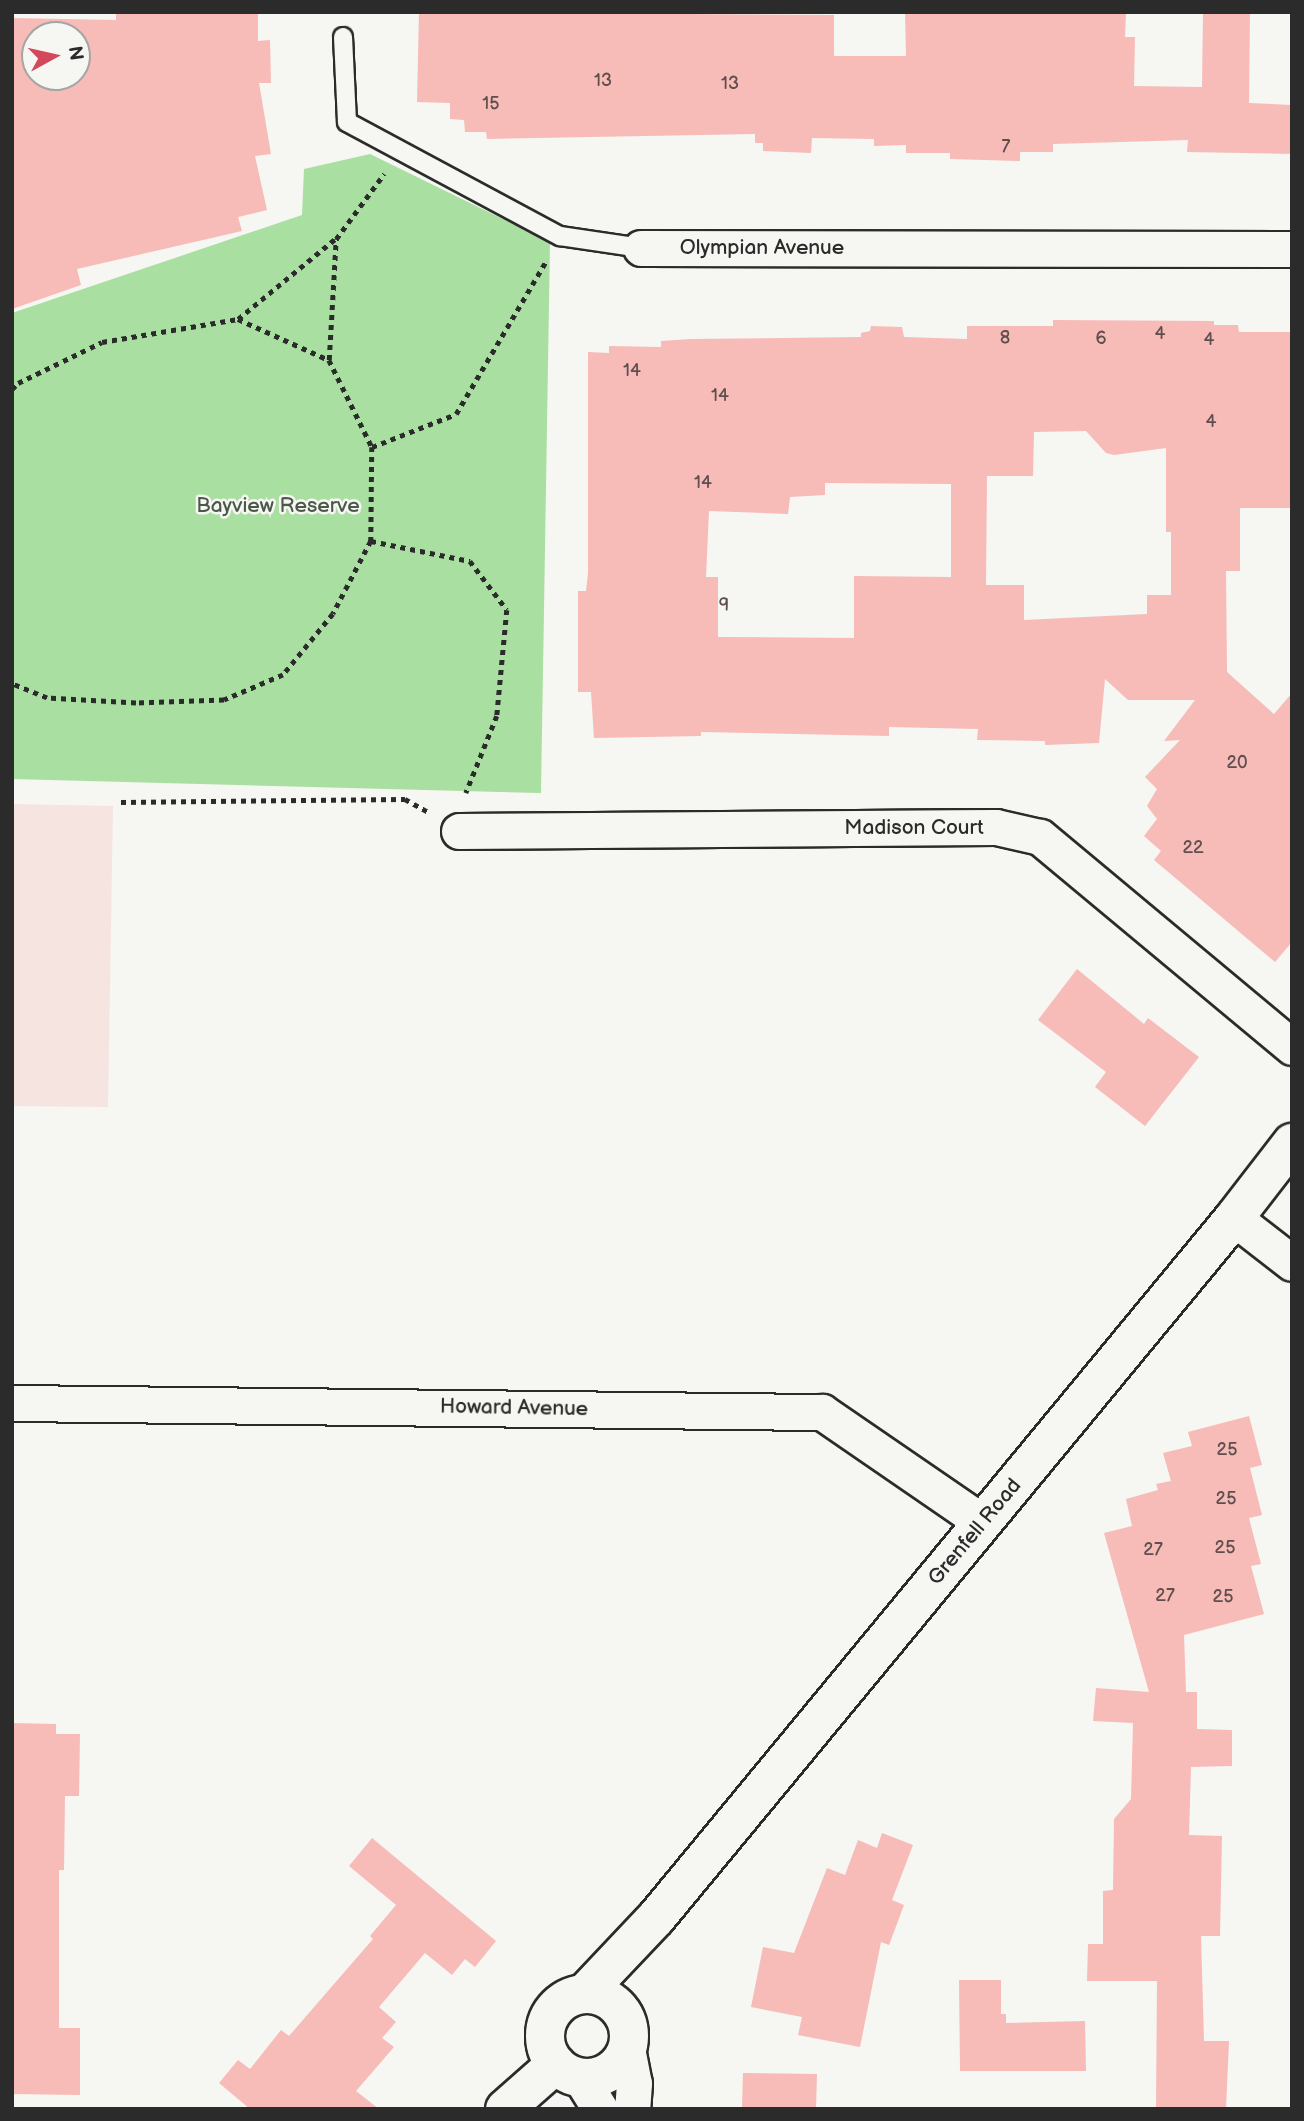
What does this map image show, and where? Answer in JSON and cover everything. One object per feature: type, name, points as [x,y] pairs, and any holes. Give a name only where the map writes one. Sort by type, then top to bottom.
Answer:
[{"type":"street","name":"Olympian Avenue","points":[[641,248],[1292,249]]},
{"type":"street","name":"Madison Court","points":[[459,831],[996,827],[1040,837],[1292,1048]]},
{"type":"street","name":"Grenfell Road","points":[[585,1993],[656,1919],[1234,1218],[1292,1143]]},
{"type":"street","points":[[1234,1218],[1292,1264]]},
{"type":"street","name":"Howard Avenue","points":[[12,1403],[822,1412],[982,1522]]},
{"type":"street","name":"Grenfell Road","points":[[622,2011],[656,1919]]},
{"type":"street","points":[[505,2109],[579,2083],[614,2068],[627,2048],[630,2036],[622,2011],[605,1998],[585,1993],[560,2003],[551,2014],[546,2040],[579,2083]]},
{"type":"street","points":[[627,2048],[634,2082],[632,2109]]},
{"type":"lane","name":"Olympian Avenue","points":[[344,37],[347,122],[560,236],[641,248]]},
{"type":"path","points":[[12,389],[18,383],[102,342],[238,319],[336,239],[401,151]]},
{"type":"path","points":[[372,447],[456,414],[560,236]]},
{"type":"path","points":[[12,684],[47,698],[136,703],[224,701],[283,675],[333,614],[371,541],[372,447],[329,360],[336,239]]},
{"type":"path","points":[[238,319],[329,360]]},
{"type":"path","points":[[121,802],[405,799],[459,831],[467,789],[497,716],[507,610],[470,561],[371,541]]},
{"type":"shaded area","points":[[12,804],[113,806],[108,1107],[12,1106]]},
{"type":"green space","name":"Bayview Reserve","points":[[370,154],[550,242],[541,793],[12,779],[12,313],[302,215],[304,169]]},
{"type":"building","points":[[116,12],[258,12],[258,41],[270,40],[271,83],[259,83],[271,154],[255,156],[267,210],[238,217],[242,231],[77,269],[81,285],[12,309],[12,18],[116,20]]},
{"type":"building","points":[[419,12],[834,15],[834,56],[906,56],[905,12],[1126,12],[1125,37],[1135,37],[1134,86],[1202,87],[1203,12],[1250,12],[1249,103],[1292,105],[1292,154],[1187,152],[1188,140],[1053,144],[1053,152],[1020,152],[1020,161],[950,159],[950,153],[906,153],[906,145],[874,146],[874,139],[812,138],[811,153],[763,151],[763,143],[755,143],[755,134],[487,139],[486,132],[465,132],[464,120],[450,119],[450,103],[417,102]]},
{"type":"building","points":[[1053,320],[1214,321],[1214,325],[1238,325],[1239,332],[1292,332],[1292,508],[1240,508],[1240,571],[1226,571],[1227,672],[1274,714],[1292,693],[1292,942],[1275,962],[1154,860],[1161,851],[1144,836],[1157,819],[1147,806],[1157,789],[1145,777],[1180,740],[1164,741],[1195,700],[1128,700],[1105,679],[1099,743],[1045,745],[1045,741],[977,740],[978,729],[889,727],[889,736],[701,732],[701,736],[594,738],[591,692],[578,692],[578,591],[586,591],[588,573],[588,352],[609,353],[609,346],[661,347],[661,341],[690,339],[861,337],[861,333],[870,331],[871,326],[902,327],[904,337],[967,339],[967,326],[1053,326]],"holes":[[[1086,431],[1106,453],[1114,455],[1166,448],[1166,532],[1171,532],[1171,595],[1147,595],[1147,614],[1024,620],[1024,585],[986,585],[987,476],[1033,476],[1034,432]],[[825,483],[951,484],[951,577],[854,576],[854,638],[718,637],[718,577],[706,577],[709,511],[788,514],[790,497],[825,495]]]},
{"type":"building","points":[[1077,969],[1144,1024],[1148,1018],[1199,1057],[1145,1126],[1095,1087],[1106,1072],[1038,1020]]},
{"type":"building","points":[[1249,1416],[1262,1465],[1250,1468],[1262,1515],[1249,1518],[1261,1564],[1251,1566],[1264,1614],[1184,1635],[1186,1692],[1197,1692],[1197,1729],[1232,1730],[1232,1766],[1191,1767],[1189,1835],[1222,1836],[1220,1936],[1201,1936],[1204,2041],[1229,2041],[1226,2109],[1156,2109],[1157,1981],[1087,1981],[1088,1944],[1103,1944],[1103,1891],[1113,1890],[1114,1819],[1131,1799],[1133,1723],[1093,1721],[1096,1688],[1149,1692],[1104,1533],[1132,1526],[1126,1499],[1158,1490],[1156,1484],[1171,1481],[1163,1453],[1192,1446],[1188,1432]]},
{"type":"building","points":[[12,1723],[56,1724],[56,1734],[80,1734],[79,1796],[65,1796],[64,1870],[59,1870],[59,2028],[80,2028],[80,2095],[12,2094]]},
{"type":"building","points":[[882,1833],[913,1845],[892,1900],[904,1905],[889,1945],[881,1942],[860,2047],[798,2035],[802,2017],[751,2007],[763,1947],[794,1953],[827,1868],[845,1875],[858,1840],[877,1848]]},
{"type":"building","points":[[372,1838],[496,1941],[475,1967],[465,1959],[452,1975],[425,1953],[379,2007],[396,2022],[382,2038],[394,2047],[356,2091],[379,2109],[250,2109],[219,2083],[238,2060],[250,2069],[281,2030],[289,2036],[373,1939],[370,1936],[396,1905],[349,1866]]},
{"type":"building","points":[[959,1980],[1001,1980],[1001,2014],[1006,2014],[1006,2023],[1085,2021],[1086,2071],[960,2071]]},
{"type":"building","points":[[743,2073],[817,2074],[816,2109],[742,2107]]}]
